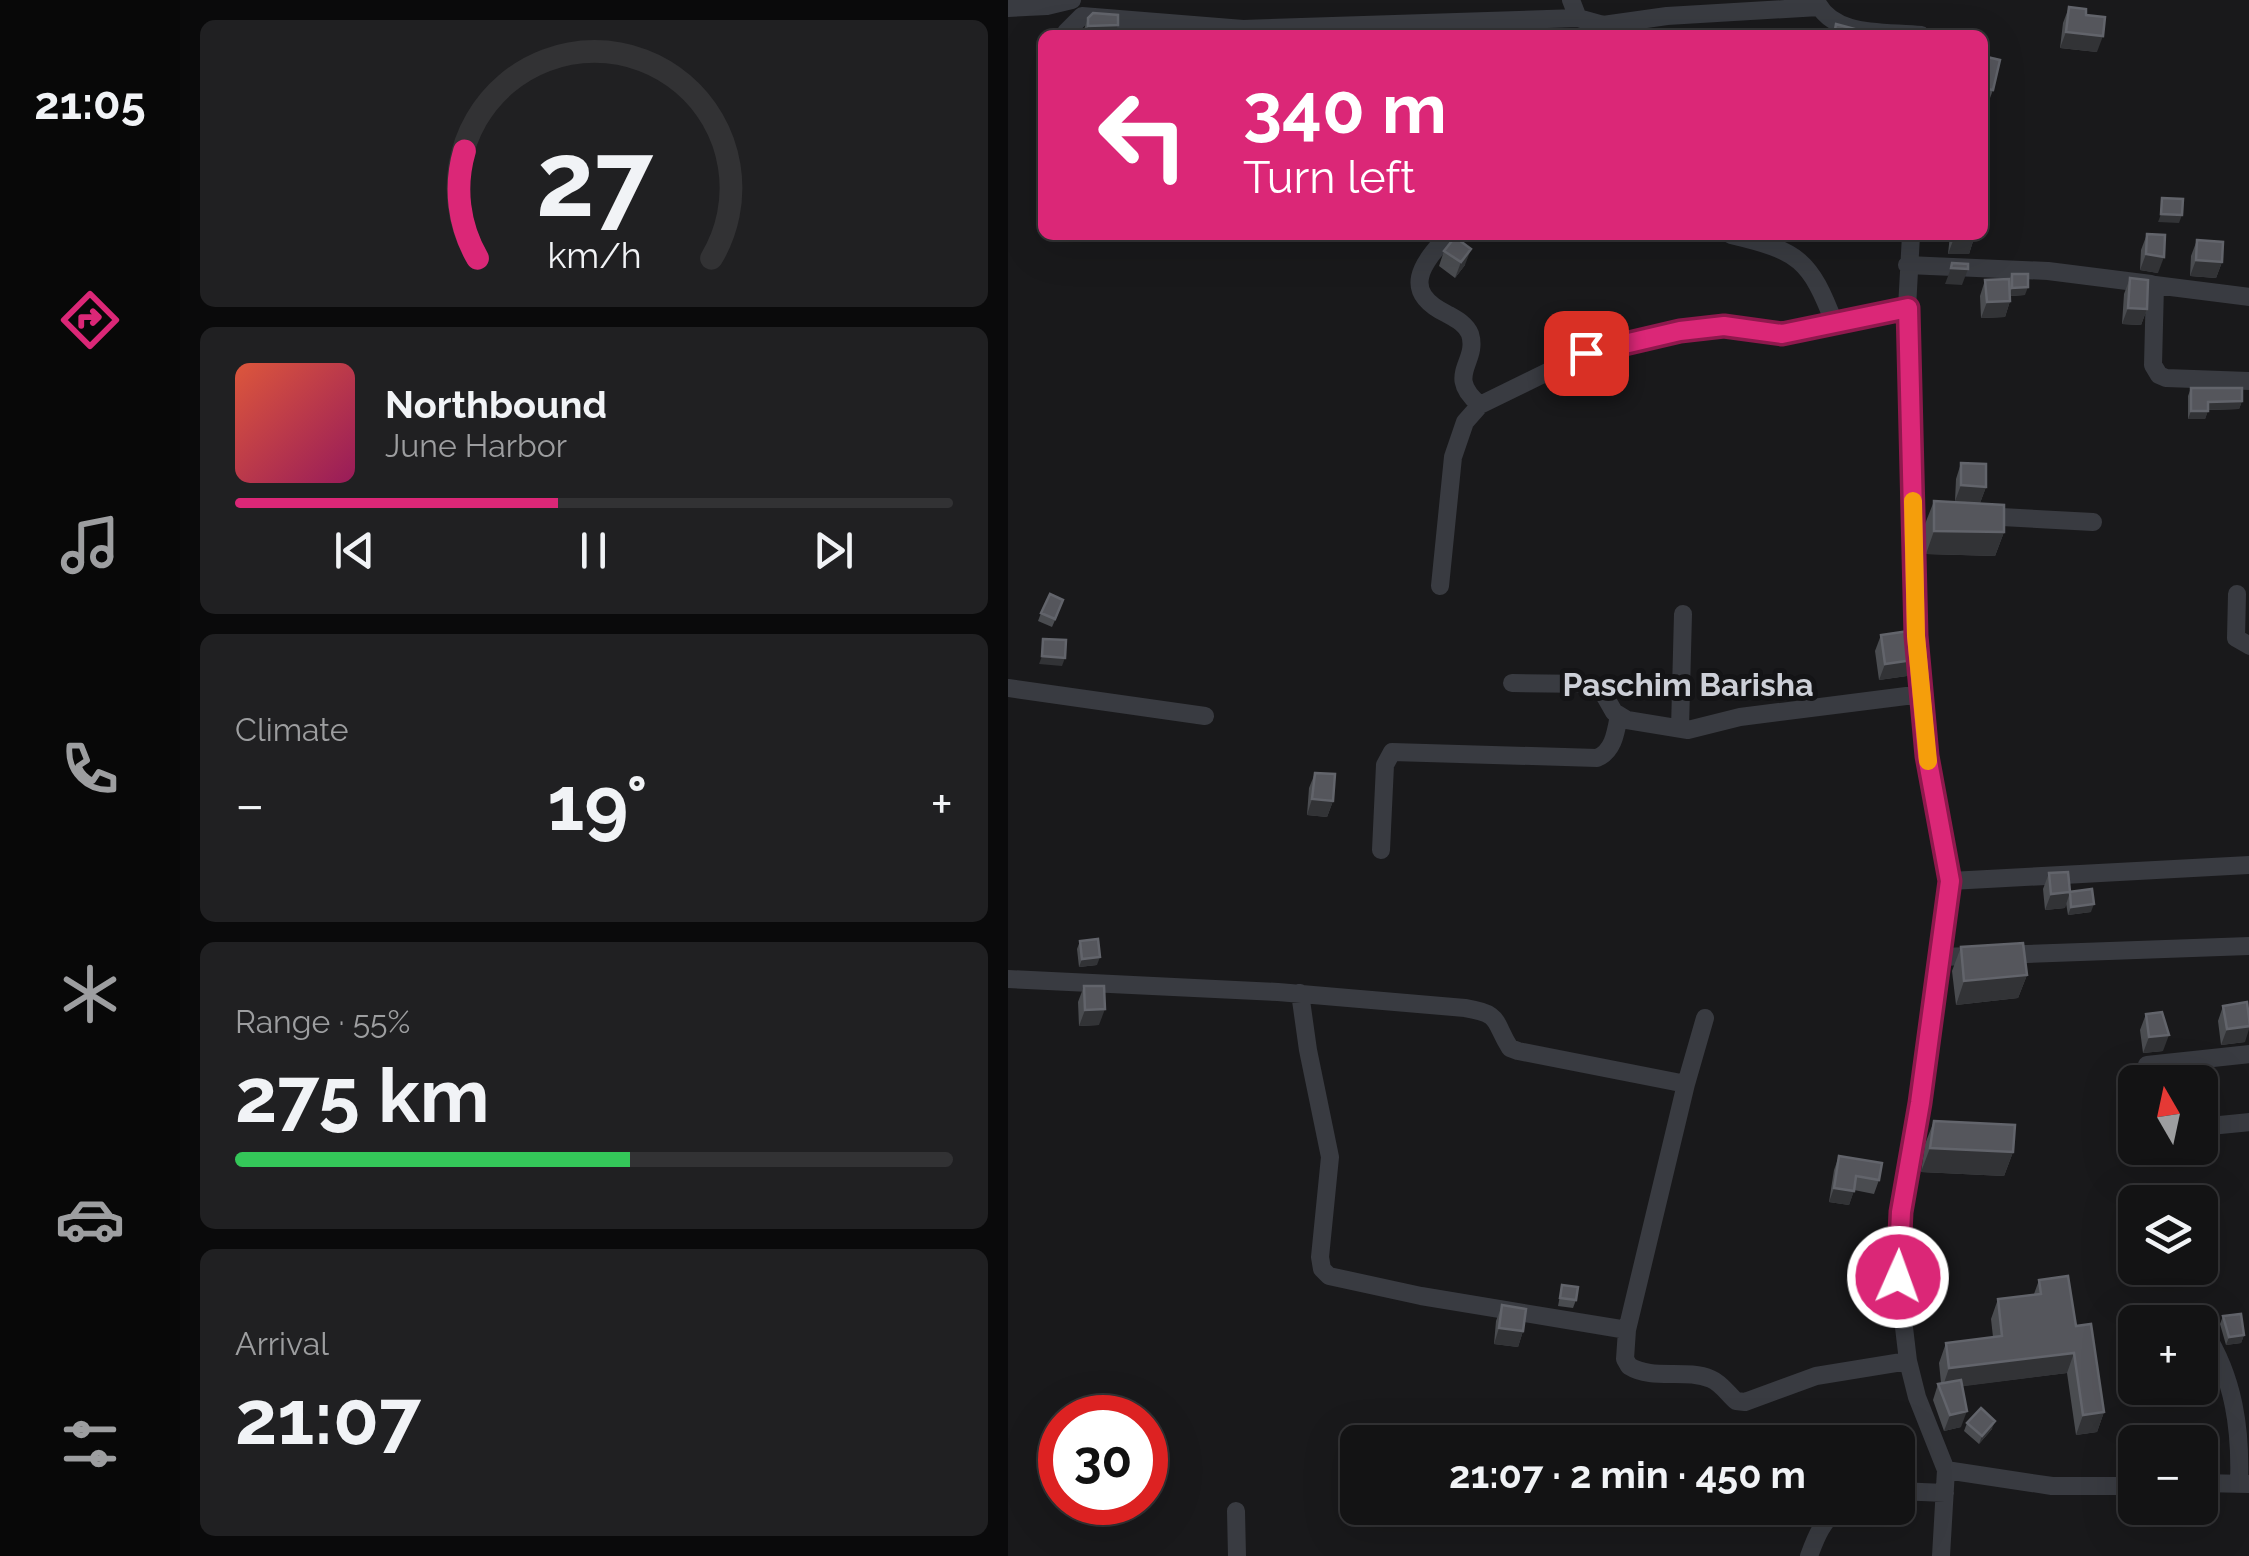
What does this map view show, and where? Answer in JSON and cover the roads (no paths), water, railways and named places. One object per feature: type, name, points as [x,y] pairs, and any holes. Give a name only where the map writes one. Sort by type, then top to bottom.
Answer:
[{"type":"street","points":[[1571,0],[1578,18]]},
{"type":"street","points":[[1008,8],[1066,2],[1066,30]]},
{"type":"street","points":[[1070,30],[1082,16],[1243,29],[1578,18],[1603,25],[1817,4],[1828,18],[1844,26],[1878,30]]},
{"type":"street","points":[[1444,240],[1420,268],[1419,282],[1428,303],[1458,320],[1469,332],[1471,346],[1463,382],[1469,396],[1480,405]]},
{"type":"street","points":[[1749,240],[1786,250],[1804,263],[1814,276],[1835,325]]},
{"type":"street","points":[[1910,240],[1908,308],[1922,512],[1914,585],[1927,756],[1950,881],[1898,1238],[1898,1277],[1908,1361],[1917,1396],[1946,1470],[1942,1556]]},
{"type":"street","points":[[1907,265],[2048,271],[2250,297]]},
{"type":"street","points":[[2155,284],[2153,365],[2160,375],[2250,381]]},
{"type":"street","points":[[1440,586],[1453,457],[1465,422],[1480,405],[1586,353],[1645,337],[1708,327],[1782,334],[1908,308]]},
{"type":"street","points":[[1967,515],[2093,522]]},
{"type":"street","points":[[2237,594],[2236,638],[2250,646]]},
{"type":"street","points":[[1680,728],[1683,614]]},
{"type":"street","points":[[1512,683],[1593,684],[1620,715],[1634,723],[1695,730],[1740,717],[1922,694]]},
{"type":"street","points":[[1008,688],[1205,716]]},
{"type":"street","points":[[1381,850],[1385,764],[1392,752],[1598,758],[1610,746],[1620,715]]},
{"type":"street","points":[[1950,881],[2250,865]]},
{"type":"street","points":[[1941,957],[2250,946]]},
{"type":"street","points":[[1008,979],[1300,993],[1487,1012],[1497,1018],[1510,1048],[1518,1051],[1686,1084]]},
{"type":"street","points":[[1300,993],[1330,1157],[1320,1257],[1328,1276],[1405,1293],[1627,1330]]},
{"type":"street","points":[[1705,1018],[1627,1330],[1625,1359],[1634,1370],[1706,1377],[1736,1402],[1754,1400],[1816,1376],[1908,1361]]},
{"type":"street","points":[[2156,1065],[2250,1054]]},
{"type":"street","points":[[2218,1125],[2250,1122]]},
{"type":"street","points":[[2218,1352],[2232,1395],[2244,1484],[2218,1483]]},
{"type":"street","points":[[1946,1470],[2052,1486],[2118,1486]]},
{"type":"street","points":[[1915,1492],[1945,1493]]},
{"type":"street","points":[[1236,1511],[1237,1556]]},
{"type":"street","points":[[1809,1556],[1823,1525]]},
{"type":"district","name":"Paschim Barisha","points":[[1688,685]]}]
